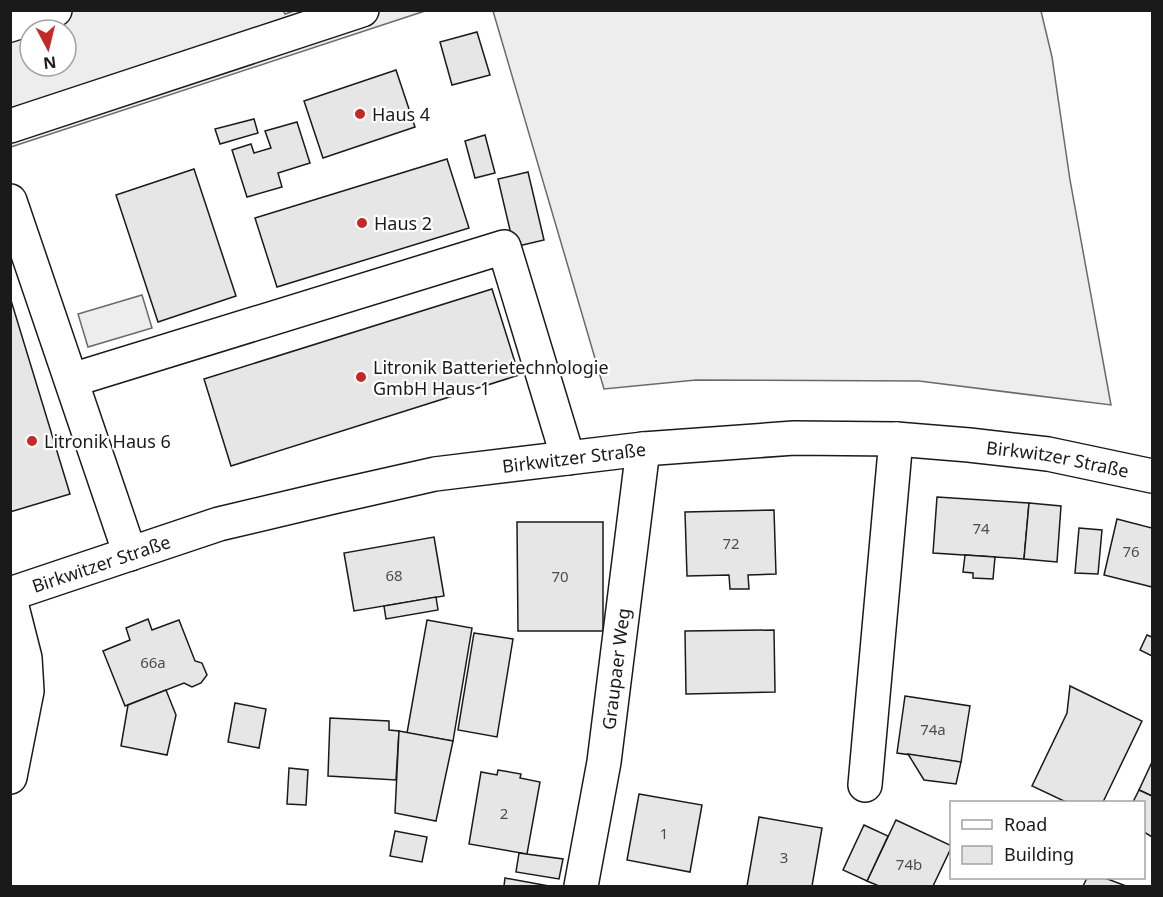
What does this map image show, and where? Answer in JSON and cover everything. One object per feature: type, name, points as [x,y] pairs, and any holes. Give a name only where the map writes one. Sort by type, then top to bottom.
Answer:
[{"type":"street","points":[[10,25],[55,10]]},
{"type":"street","points":[[10,126],[362,10]]},
{"type":"street","points":[[10,201],[130,554]]},
{"type":"street","points":[[72,380],[126,350],[504,247],[568,458]]},
{"type":"street","name":"Birkwitzer Straße","points":[[10,594],[219,524],[333,496],[435,474],[643,449],[794,438],[896,440],[1048,454],[1152,476]]},
{"type":"street","points":[[865,784],[896,440]]},
{"type":"street","name":"Graupaer Weg","points":[[581,886],[604,762],[643,449]]},
{"type":"street","name":"Birkwitzer Straße","points":[[10,599],[25,658],[27,691],[10,777]]},
{"type":"shaded area","points":[[283,10],[285,14],[297,10],[425,11],[11,147],[10,11]]},
{"type":"shaded area","points":[[493,11],[1041,11],[1052,57],[1070,180],[1111,405],[919,381],[696,380],[604,389]]},
{"type":"shaded area","points":[[142,295],[152,328],[88,347],[78,314]]},
{"type":"building","points":[[477,32],[490,75],[452,85],[440,42]]},
{"type":"building","name":"Haus 4","points":[[396,70],[415,127],[323,158],[304,101]]},
{"type":"building","points":[[254,119],[258,133],[220,144],[215,129]]},
{"type":"building","points":[[297,122],[310,163],[278,173],[282,187],[247,197],[232,150],[251,144],[254,153],[271,148],[265,131]]},
{"type":"building","points":[[485,135],[495,173],[475,178],[465,141]]},
{"type":"building","name":"Haus 2","points":[[447,159],[469,228],[277,287],[255,218]]},
{"type":"building","points":[[194,169],[236,296],[158,322],[116,195]]},
{"type":"building","points":[[528,172],[544,240],[514,247],[498,179]]},
{"type":"building","name":"Litronik Batterietechnologie GmbH Haus 1","points":[[492,289],[519,375],[231,466],[204,379]]},
{"type":"building","name":"Litronik Haus 6","points":[[10,297],[70,494],[10,512]]},
{"type":"building","points":[[937,497],[1029,503],[1024,559],[933,553]]},
{"type":"building","points":[[1029,503],[1061,506],[1057,562],[1024,559]]},
{"type":"building","points":[[774,510],[776,574],[748,575],[749,589],[730,589],[729,575],[687,576],[685,512]]},
{"type":"building","points":[[1117,519],[1152,528],[1152,587],[1104,575]]},
{"type":"building","points":[[517,522],[603,522],[603,631],[518,631]]},
{"type":"building","points":[[1079,528],[1102,530],[1098,574],[1075,573]]},
{"type":"building","points":[[434,537],[444,596],[354,611],[344,553]]},
{"type":"building","points":[[965,555],[995,557],[993,579],[973,578],[973,573],[963,572]]},
{"type":"building","points":[[436,597],[438,610],[386,619],[384,606]]},
{"type":"building","points":[[148,619],[152,630],[179,620],[195,661],[202,663],[207,675],[201,683],[192,687],[184,683],[125,706],[103,651],[130,640],[126,628]]},
{"type":"building","points":[[427,620],[472,628],[453,741],[407,733]]},
{"type":"building","points":[[774,630],[775,692],[686,694],[685,631]]},
{"type":"building","points":[[474,633],[513,639],[497,737],[458,730]]},
{"type":"building","points":[[1147,635],[1152,637],[1152,656],[1140,650]]},
{"type":"building","points":[[1070,686],[1142,721],[1103,801],[1064,801],[1032,786],[1067,713]]},
{"type":"building","points":[[166,690],[176,715],[167,755],[121,746],[128,705]]},
{"type":"building","points":[[905,696],[970,706],[961,762],[897,753]]},
{"type":"building","points":[[235,703],[266,709],[259,748],[228,742]]},
{"type":"building","points":[[330,718],[389,721],[389,730],[399,731],[396,780],[328,776]]},
{"type":"building","points":[[399,731],[453,741],[436,821],[395,813]]},
{"type":"building","points":[[908,754],[961,762],[956,784],[924,780]]},
{"type":"building","points":[[1152,762],[1152,796],[1139,790]]},
{"type":"building","points":[[289,768],[308,770],[306,805],[287,804]]},
{"type":"building","points":[[498,770],[521,774],[520,778],[540,782],[527,854],[469,844],[481,772],[497,775]]},
{"type":"building","points":[[1139,790],[1152,796],[1152,837],[1145,833],[1145,801],[1134,801]]},
{"type":"building","points":[[639,794],[702,805],[690,872],[627,860]]},
{"type":"building","points":[[759,817],[822,828],[812,886],[747,886]]},
{"type":"building","points":[[896,820],[950,845],[950,850],[933,886],[879,886],[867,881]]},
{"type":"building","points":[[864,825],[888,836],[867,881],[843,870]]},
{"type":"building","points":[[395,831],[427,837],[422,862],[390,856]]},
{"type":"building","points":[[519,853],[563,859],[559,879],[516,872]]},
{"type":"building","points":[[505,878],[549,886],[504,886]]},
{"type":"building","points":[[1086,879],[1108,879],[1126,886],[1083,886]]},
{"type":"place","name":"Haus 4","points":[[360,114]]},
{"type":"place","name":"Haus 2","points":[[362,223]]},
{"type":"place","name":"Litronik Batterietechnologie GmbH Haus 1","points":[[361,377]]},
{"type":"place","name":"Litronik Haus 6","points":[[32,441]]}]
